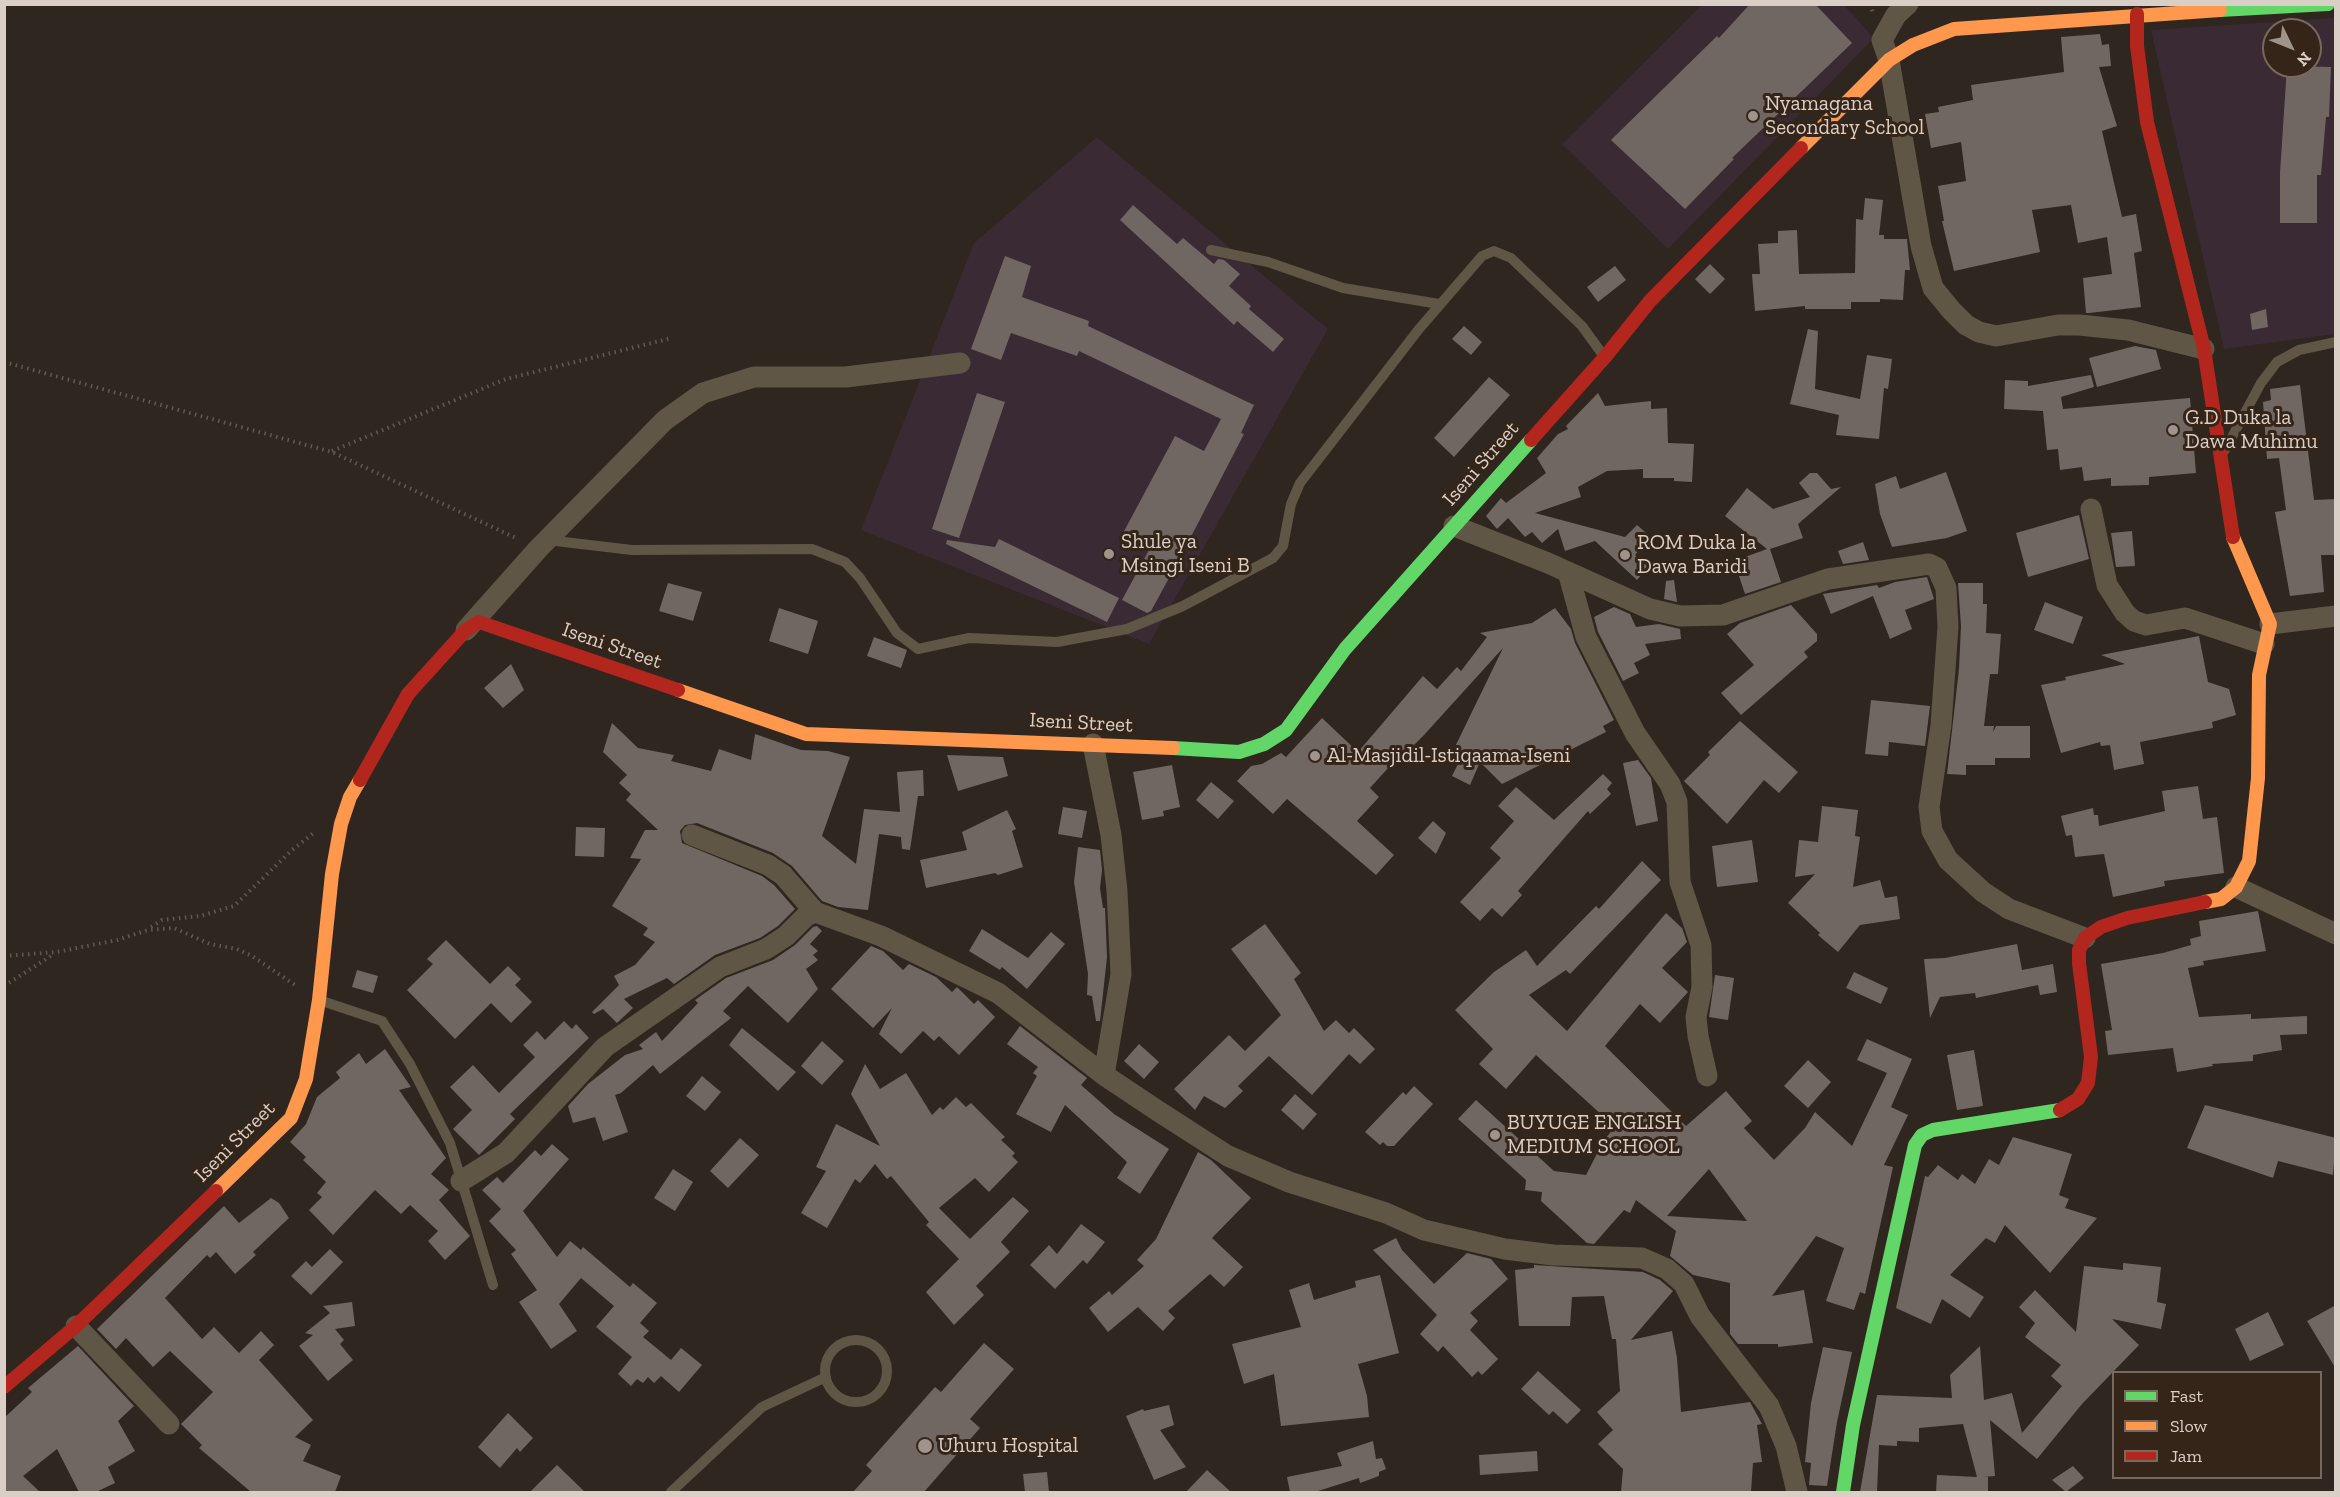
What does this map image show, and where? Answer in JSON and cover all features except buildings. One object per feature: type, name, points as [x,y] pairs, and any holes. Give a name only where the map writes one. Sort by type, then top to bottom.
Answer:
[{"type":"street","points":[[1908,4],[1896,15],[1882,40],[1889,60],[1921,246],[1933,288],[1966,325],[1979,332],[1996,336],[2058,325],[2108,327],[2163,337],[2204,349]]},
{"type":"street","name":"Iseni Street","points":[[7,1379],[76,1326],[291,1118],[306,1078],[319,1000],[326,915],[341,824],[350,797],[364,767],[408,694],[466,630],[479,622],[806,734],[1093,744],[1239,752],[1264,744],[1286,730],[1345,649],[1605,357],[1650,301],[1889,60],[1913,45],[1954,28],[2137,14],[2328,4]]},
{"type":"street","points":[[1843,1492],[1857,1403],[1915,1145],[1922,1136],[1934,1130],[2062,1110],[2078,1099],[2088,1083],[2091,1058],[2079,963],[2079,950],[2085,938],[2101,927],[2127,918],[2221,899],[2236,887],[2249,861],[2258,778],[2259,675],[2267,634],[2234,541],[2204,349],[2147,122],[2137,46],[2137,14]]},
{"type":"street","points":[[466,630],[543,545],[665,420],[703,393],[754,377],[846,376],[960,363]]},
{"type":"street","points":[[2091,509],[2107,585],[2125,613],[2134,621],[2146,625],[2185,618],[2267,634],[2336,616]]},
{"type":"street","points":[[1454,526],[1568,572],[1650,609],[1680,616],[1723,615],[1828,579],[1929,564],[1937,568],[1943,576],[1946,588],[1948,627],[1941,725],[1929,807],[1932,831],[1948,860],[1983,892],[2009,909],[2085,938]]},
{"type":"street","points":[[1568,572],[1586,637],[1635,733],[1670,784],[1677,802],[1680,882],[1701,945],[1702,987],[1697,1027],[1707,1076]]},
{"type":"street","points":[[1093,744],[1111,835],[1117,891],[1121,974],[1104,1075]]},
{"type":"street","points":[[692,835],[768,865],[783,875],[815,912],[881,936],[998,993],[1104,1075],[1228,1156],[1289,1182],[1386,1213],[1424,1230],[1524,1252],[1642,1258],[1667,1269],[1684,1284],[1700,1317],[1769,1406],[1786,1446],[1797,1492]]},
{"type":"street","points":[[2236,887],[2336,934]]},
{"type":"street","points":[[461,1181],[506,1153],[604,1047],[720,967],[766,949],[786,936],[806,916],[815,912]]},
{"type":"street","points":[[76,1326],[169,1424]]},
{"type":"lane","points":[[1211,250],[1268,262],[1343,288],[1439,304]]},
{"type":"lane","points":[[543,545],[632,550],[812,549],[845,562],[860,578],[897,633],[918,649],[969,638],[1057,642],[1127,629],[1183,606],[1273,558],[1283,546],[1291,504],[1300,483],[1439,304],[1482,256],[1494,251],[1511,258],[1582,326],[1605,357]]},
{"type":"lane","points":[[2220,460],[2242,417],[2277,362],[2299,350],[2336,342]]},
{"type":"lane","points":[[319,1000],[382,1021],[410,1064],[450,1143],[493,1285]]},
{"type":"lane","points":[[850,1340],[860,1340],[877,1348],[886,1364],[887,1374],[879,1392],[862,1401],[843,1399],[835,1394],[826,1377],[828,1358],[833,1350],[850,1340]]},
{"type":"lane","points":[[671,1492],[762,1407],[826,1377]]},
{"type":"path","points":[[332,452],[506,379],[672,338]]},
{"type":"path","points":[[4,362],[332,452],[543,545]]},
{"type":"path","points":[[148,930],[162,920],[200,916],[234,906],[311,833],[341,824]]},
{"type":"path","points":[[4,956],[57,952],[117,940],[148,930],[174,928],[210,944],[237,949],[252,956],[319,1000]]},
{"type":"path","points":[[4,986],[57,952]]},
{"type":"shaded area","points":[[1702,5],[1844,5],[1874,38],[1668,249],[1562,144]]},
{"type":"shaded area","points":[[2335,18],[2335,334],[2224,349],[2151,30],[2262,23],[2262,78],[2322,78],[2322,19]]},
{"type":"shaded area","points":[[1097,137],[1328,329],[1149,644],[861,530],[974,243]]},
{"type":"traffic: fast","points":[[2220,10],[2328,4]]},
{"type":"traffic: fast","points":[[1173,748],[1239,752],[1264,744],[1286,730],[1345,649],[1531,440]]},
{"type":"traffic: fast","points":[[1843,1492],[1853,1425],[1915,1145],[1922,1135],[1933,1130],[2060,1110]]},
{"type":"traffic: slow","points":[[1801,148],[1889,60],[1913,45],[1954,29],[2220,10]]},
{"type":"traffic: slow","points":[[2205,902],[2221,899],[2236,887],[2249,861],[2258,778],[2259,675],[2270,624],[2233,537]]},
{"type":"traffic: slow","points":[[678,690],[806,734],[1173,748]]},
{"type":"traffic: slow","points":[[216,1191],[291,1118],[306,1079],[319,1000],[332,874],[341,824],[350,797],[360,780]]},
{"type":"traffic: jam","points":[[2137,14],[2137,46],[2147,122],[2204,349],[2233,537]]},
{"type":"traffic: jam","points":[[1531,440],[1605,357],[1650,301],[1801,148]]},
{"type":"traffic: jam","points":[[360,780],[408,694],[466,630],[479,622],[678,690]]},
{"type":"traffic: jam","points":[[2060,1110],[2078,1099],[2088,1083],[2091,1057],[2079,963],[2079,950],[2085,938],[2101,927],[2127,918],[2205,902]]},
{"type":"traffic: jam","points":[[4,1387],[76,1326],[216,1191]]},
{"type":"place","name":"Nyamagana Secondary School","points":[[1753,116]]},
{"type":"place","name":"G.D Duka la Dawa Muhimu","points":[[2173,430]]},
{"type":"place","name":"Shule ya Msingi Iseni B","points":[[1109,554]]},
{"type":"place","name":"ROM Duka la Dawa Baridi","points":[[1625,555]]},
{"type":"place","name":"Al-Masjidil-Istiqaama-Iseni","points":[[1315,756]]},
{"type":"place","name":"BUYUGE ENGLISH MEDIUM SCHOOL","points":[[1495,1135]]},
{"type":"place","name":"Uhuru Hospital","points":[[925,1446]]}]
